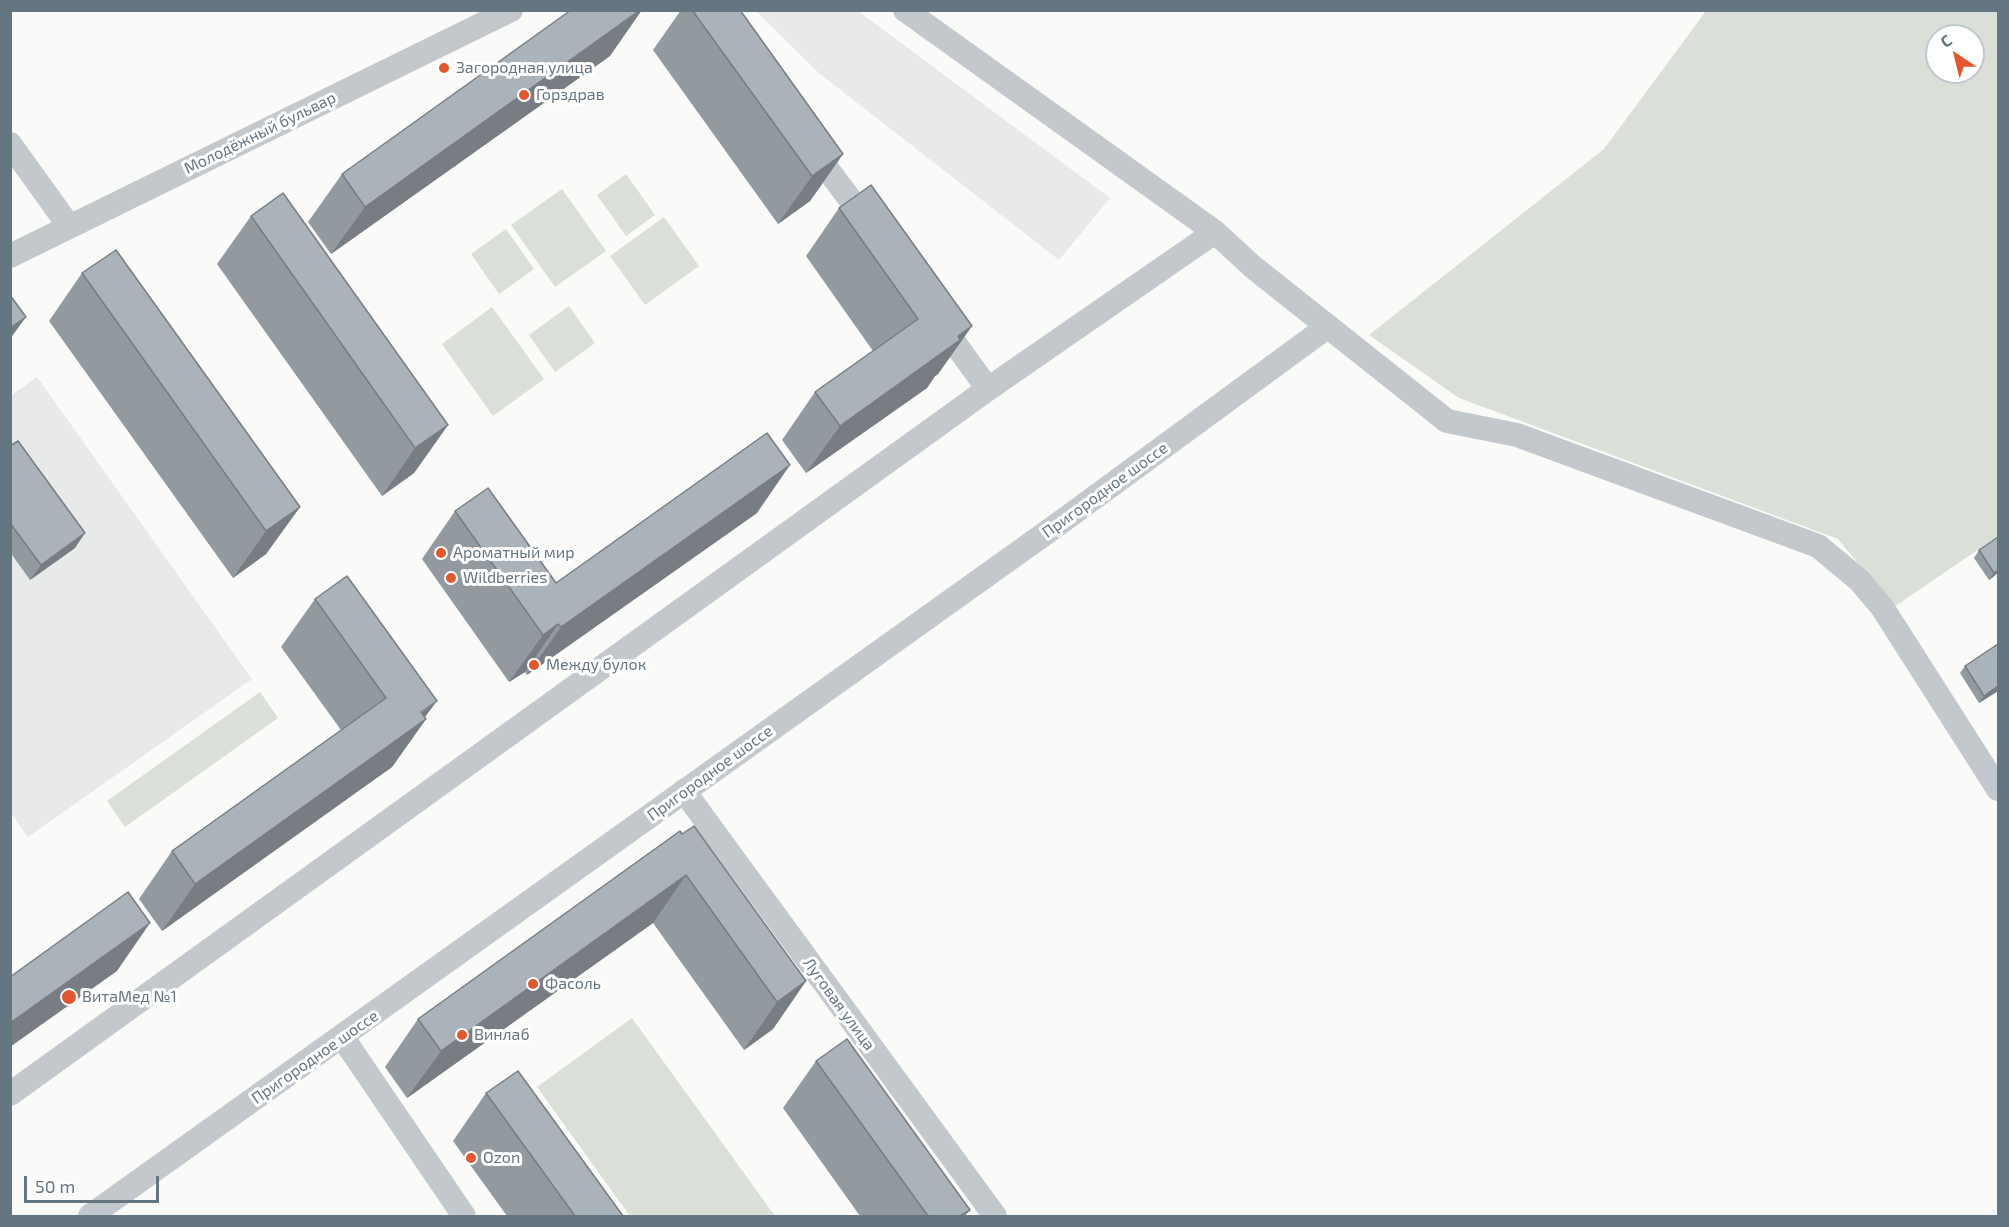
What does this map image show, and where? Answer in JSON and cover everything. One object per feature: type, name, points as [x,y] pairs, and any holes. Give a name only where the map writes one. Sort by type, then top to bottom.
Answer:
[{"type":"street","name":"Молодёжный бульвар","points":[[10,256],[511,10]]},
{"type":"street","points":[[905,11],[1215,232],[1327,327],[1447,421],[1517,435],[1818,546],[1859,580],[1882,607],[1998,789]]},
{"type":"street","points":[[800,132],[882,243]]},
{"type":"street","points":[[10,144],[69,226]]},
{"type":"street","points":[[10,1094],[988,389],[1215,232]]},
{"type":"street","points":[[922,298],[988,389]]},
{"type":"street","name":"Пригородное шоссе","points":[[90,1216],[343,1038],[1057,525],[1327,327]]},
{"type":"street","name":"Луговая улица","points":[[684,791],[995,1216]]},
{"type":"street","points":[[343,1038],[464,1216]]},
{"type":"shaded area","points":[[756,11],[858,11],[1110,198],[1059,260],[820,74]]},
{"type":"shaded area","points":[[1706,11],[1998,11],[1998,536],[1894,607],[1838,539],[1459,398],[1369,335],[1604,149]]},
{"type":"shaded area","points":[[626,174],[655,215],[626,236],[597,195]]},
{"type":"shaded area","points":[[562,189],[606,251],[555,287],[511,225]]},
{"type":"shaded area","points":[[664,217],[699,266],[645,305],[610,256]]},
{"type":"shaded area","points":[[506,229],[534,269],[499,294],[471,254]]},
{"type":"shaded area","points":[[569,306],[595,343],[555,372],[529,335]]},
{"type":"shaded area","points":[[492,307],[544,379],[493,416],[442,344]]},
{"type":"shaded area","points":[[37,377],[252,679],[28,837],[10,812],[10,396]]},
{"type":"shaded area","points":[[260,692],[278,718],[125,827],[107,801]]},
{"type":"shaded area","points":[[632,1018],[775,1216],[630,1216],[537,1087]]},
{"type":"building","points":[[571,10],[640,10],[365,207],[342,174]]},
{"type":"building","points":[[692,10],[740,10],[843,154],[812,176]]},
{"type":"building","points":[[871,185],[972,326],[958,336],[960,340],[840,426],[815,392],[918,319],[839,208]]},
{"type":"building","points":[[283,193],[448,425],[415,448],[251,216]]},
{"type":"building","points":[[116,250],[300,507],[266,531],[82,273]]},
{"type":"building","points":[[10,295],[26,317],[10,328]]},
{"type":"building","points":[[767,433],[790,465],[561,627],[558,624],[543,635],[455,511],[488,488],[556,583]]},
{"type":"building","points":[[18,441],[85,533],[41,565],[10,523],[10,446]]},
{"type":"building","points":[[1998,537],[1998,570],[1994,573],[1979,550]]},
{"type":"building","points":[[347,576],[437,701],[421,712],[426,719],[195,884],[172,851],[386,698],[315,599]]},
{"type":"building","points":[[1998,644],[1998,686],[1984,696],[1965,666]]},
{"type":"building","points":[[694,826],[806,981],[777,1002],[686,875],[441,1051],[418,1019],[680,831],[682,834]]},
{"type":"building","points":[[128,892],[150,923],[10,1023],[10,977]]},
{"type":"building","points":[[847,1039],[970,1210],[960,1216],[928,1216],[816,1061]]},
{"type":"building","points":[[518,1071],[623,1216],[575,1216],[486,1093]]},
{"type":"place","name":"Загородная улица","points":[[444,68]]},
{"type":"place","name":"Горздрав","points":[[524,95]]},
{"type":"place","name":"Ароматный мир","points":[[441,553]]},
{"type":"place","name":"Wildberries","points":[[451,578]]},
{"type":"place","name":"Между булок","points":[[534,665]]},
{"type":"place","name":"Фасоль","points":[[533,984]]},
{"type":"place","name":"ВитаМед №1","points":[[69,997]]},
{"type":"place","name":"Винлаб","points":[[462,1035]]},
{"type":"place","name":"Ozon","points":[[471,1158]]}]
